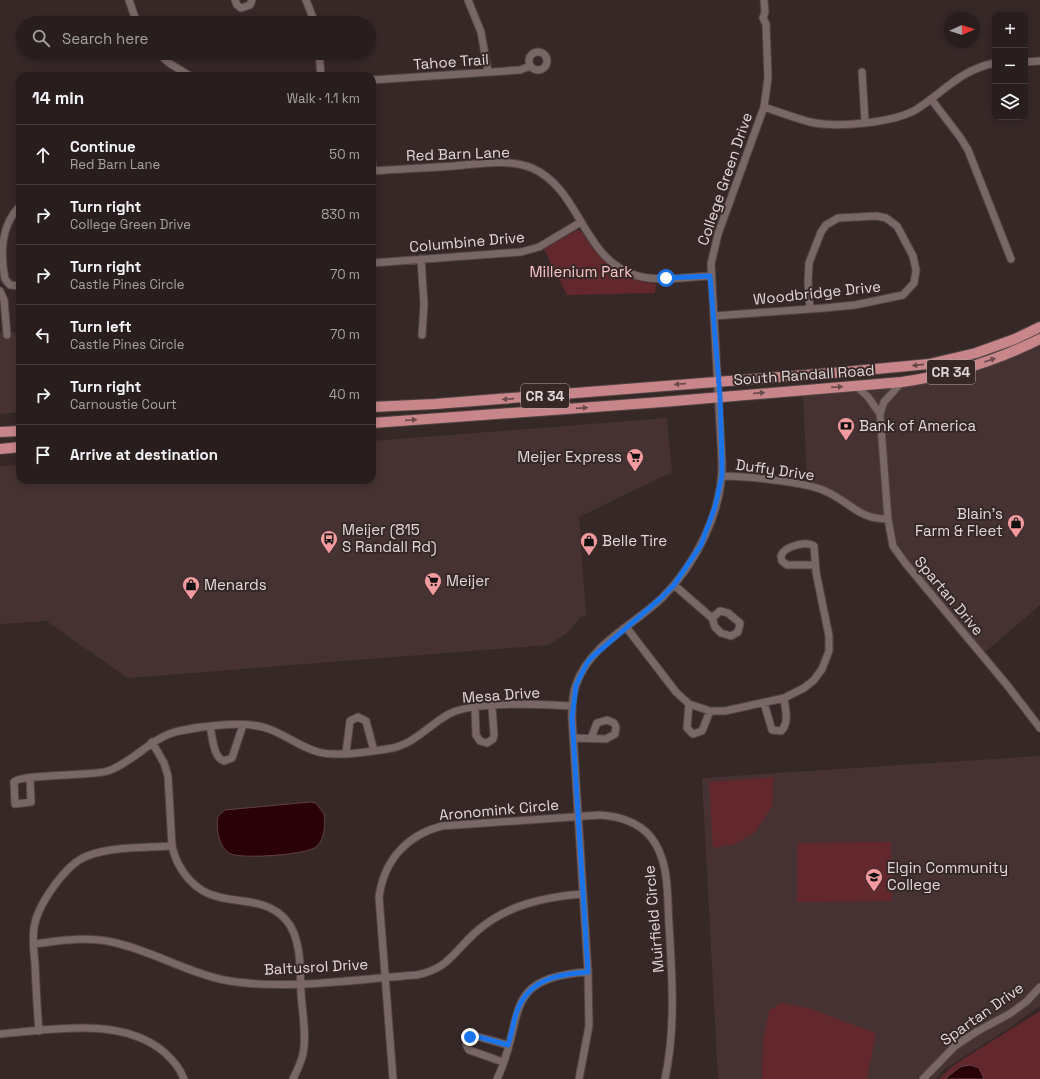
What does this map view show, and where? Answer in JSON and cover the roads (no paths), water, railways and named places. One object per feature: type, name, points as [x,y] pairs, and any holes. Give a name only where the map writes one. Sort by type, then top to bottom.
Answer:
[{"type":"main road","name":"South Randall Road","points":[[376,407],[443,404],[929,364],[976,353],[1015,339],[1040,327]]},
{"type":"main road","name":"South Randall Road","points":[[376,423],[662,402],[902,382],[924,379],[978,364],[1040,339]]},
{"type":"main road","points":[[0,432],[16,430]]},
{"type":"main road","points":[[0,449],[16,447]]},
{"type":"street","points":[[129,0],[135,16]]},
{"type":"street","points":[[235,0],[237,6],[242,8],[250,5],[252,0]]},
{"type":"street","points":[[306,0],[312,16]]},
{"type":"street","points":[[468,0],[481,32],[488,72]]},
{"type":"street","name":"College Green Drive","points":[[579,1079],[589,1026],[588,972],[582,894],[572,706],[576,685],[587,663],[674,585],[701,545],[715,507],[722,476],[720,396],[710,276],[713,251],[718,234],[764,106],[768,78],[766,24],[768,18],[765,12],[764,0]]},
{"type":"street","points":[[166,60],[184,72]]},
{"type":"street","points":[[320,60],[321,72]]},
{"type":"street","points":[[1028,62],[1040,61]]},
{"type":"street","points":[[764,106],[821,124],[865,122],[897,118],[916,109],[963,74],[984,65],[992,64]]},
{"type":"street","name":"Tahoe Trail","points":[[376,80],[524,70],[530,66]]},
{"type":"street","points":[[862,72],[865,122]]},
{"type":"street","points":[[931,99],[968,150],[1011,259]]},
{"type":"street","name":"Red Barn Lane","points":[[376,171],[500,163],[526,166],[545,176],[566,195],[600,252],[625,271],[638,276],[652,278],[710,276]]},
{"type":"street","points":[[16,211],[9,220],[2,236],[1,257],[5,279],[10,285],[16,286]]},
{"type":"street","name":"Woodbridge Drive","points":[[714,316],[810,309],[855,304],[894,298],[903,295],[909,290],[915,279],[915,261],[893,221],[878,216],[838,218],[826,225],[820,232],[810,263],[808,283],[810,309]]},
{"type":"street","name":"Columbine Drive","points":[[376,263],[529,250],[539,246],[581,222]]},
{"type":"street","points":[[421,260],[424,291],[422,335]]},
{"type":"street","points":[[0,291],[4,300],[6,335]]},
{"type":"street","points":[[880,414],[884,402],[902,382]]},
{"type":"street","points":[[856,386],[868,397],[880,414]]},
{"type":"street","name":"Spartan Drive","points":[[880,414],[888,519],[894,546],[906,564],[1007,685],[1040,728]]},
{"type":"street","name":"Duffy Drive","points":[[722,476],[795,484],[825,490],[863,515],[874,519],[888,519]]},
{"type":"street","points":[[626,627],[676,692],[689,704],[710,711],[725,711],[784,698],[804,688],[814,680],[822,669],[829,651],[829,636],[815,565],[814,546],[805,544],[786,549],[782,552],[781,558],[787,565],[815,565]]},
{"type":"street","points":[[674,585],[712,618]]},
{"type":"street","points":[[764,703],[772,730],[781,730],[785,727],[787,721],[784,698]]},
{"type":"street","name":"Mesa Drive","points":[[30,778],[97,774],[108,771],[122,764],[152,742],[178,731],[242,725],[267,728],[319,752],[346,753],[401,747],[411,742],[450,713],[492,706],[532,704],[572,706]]},
{"type":"street","points":[[689,704],[687,728],[693,734],[702,731],[710,711]]},
{"type":"street","points":[[475,708],[476,735],[480,741],[487,742],[493,739],[494,735],[492,706]]},
{"type":"street","points":[[346,753],[350,721],[358,717],[366,721],[374,751]]},
{"type":"street","points":[[210,727],[215,751],[218,757],[224,761],[232,758],[242,725]]},
{"type":"street","points":[[573,738],[591,738]]},
{"type":"street","points":[[152,742],[164,763],[168,776],[172,846],[180,869],[188,879],[199,888],[217,897],[264,905],[274,910],[286,920],[293,932],[298,948],[303,1053],[293,1079]]},
{"type":"street","name":"Muirfield Circle","points":[[578,816],[600,815],[616,817],[637,826],[649,835],[663,862],[666,881],[674,993],[671,1040],[665,1079]]},
{"type":"street","name":"Aronomink Circle","points":[[393,1079],[379,908],[380,889],[392,858],[403,846],[425,832],[442,826],[578,816]]},
{"type":"street","points":[[39,1032],[34,926],[42,907],[67,870],[80,860],[94,854],[107,851],[172,846]]},
{"type":"street","name":"Baltusrol Drive","points":[[34,944],[85,940],[112,941],[141,950],[190,970],[223,980],[258,984],[300,983],[385,977],[416,974],[434,969],[451,959],[483,926],[515,908],[545,898],[582,894]]},
{"type":"street","points":[[497,1079],[516,1013],[530,990],[540,982],[554,976],[588,972]]},
{"type":"street","name":"Spartan Drive","points":[[923,1079],[955,1046],[976,1032],[1011,1013],[1027,1001],[1040,987]]},
{"type":"street","points":[[0,1034],[90,1028],[120,1032],[138,1038],[158,1048],[173,1061],[184,1079]]},
{"type":"street","points":[[503,1062],[472,1052],[466,1044],[468,1039],[474,1036],[508,1045]]},
{"type":"place","name":"Bank of America","points":[[846,441]]},
{"type":"place","name":"Meijer Express","points":[[635,472]]},
{"type":"place","name":"Blain's Farm & Fleet","points":[[1016,538]]},
{"type":"place","name":"Meijer (815 S Randall Rd)","points":[[329,554]]},
{"type":"place","name":"Belle Tire","points":[[589,556]]},
{"type":"place","name":"Meijer","points":[[433,596]]},
{"type":"place","name":"Menards","points":[[191,600]]},
{"type":"place","name":"Elgin Community College","points":[[874,892]]},
{"type":"park label","name":"Millenium Park","points":[[581,272]]}]
